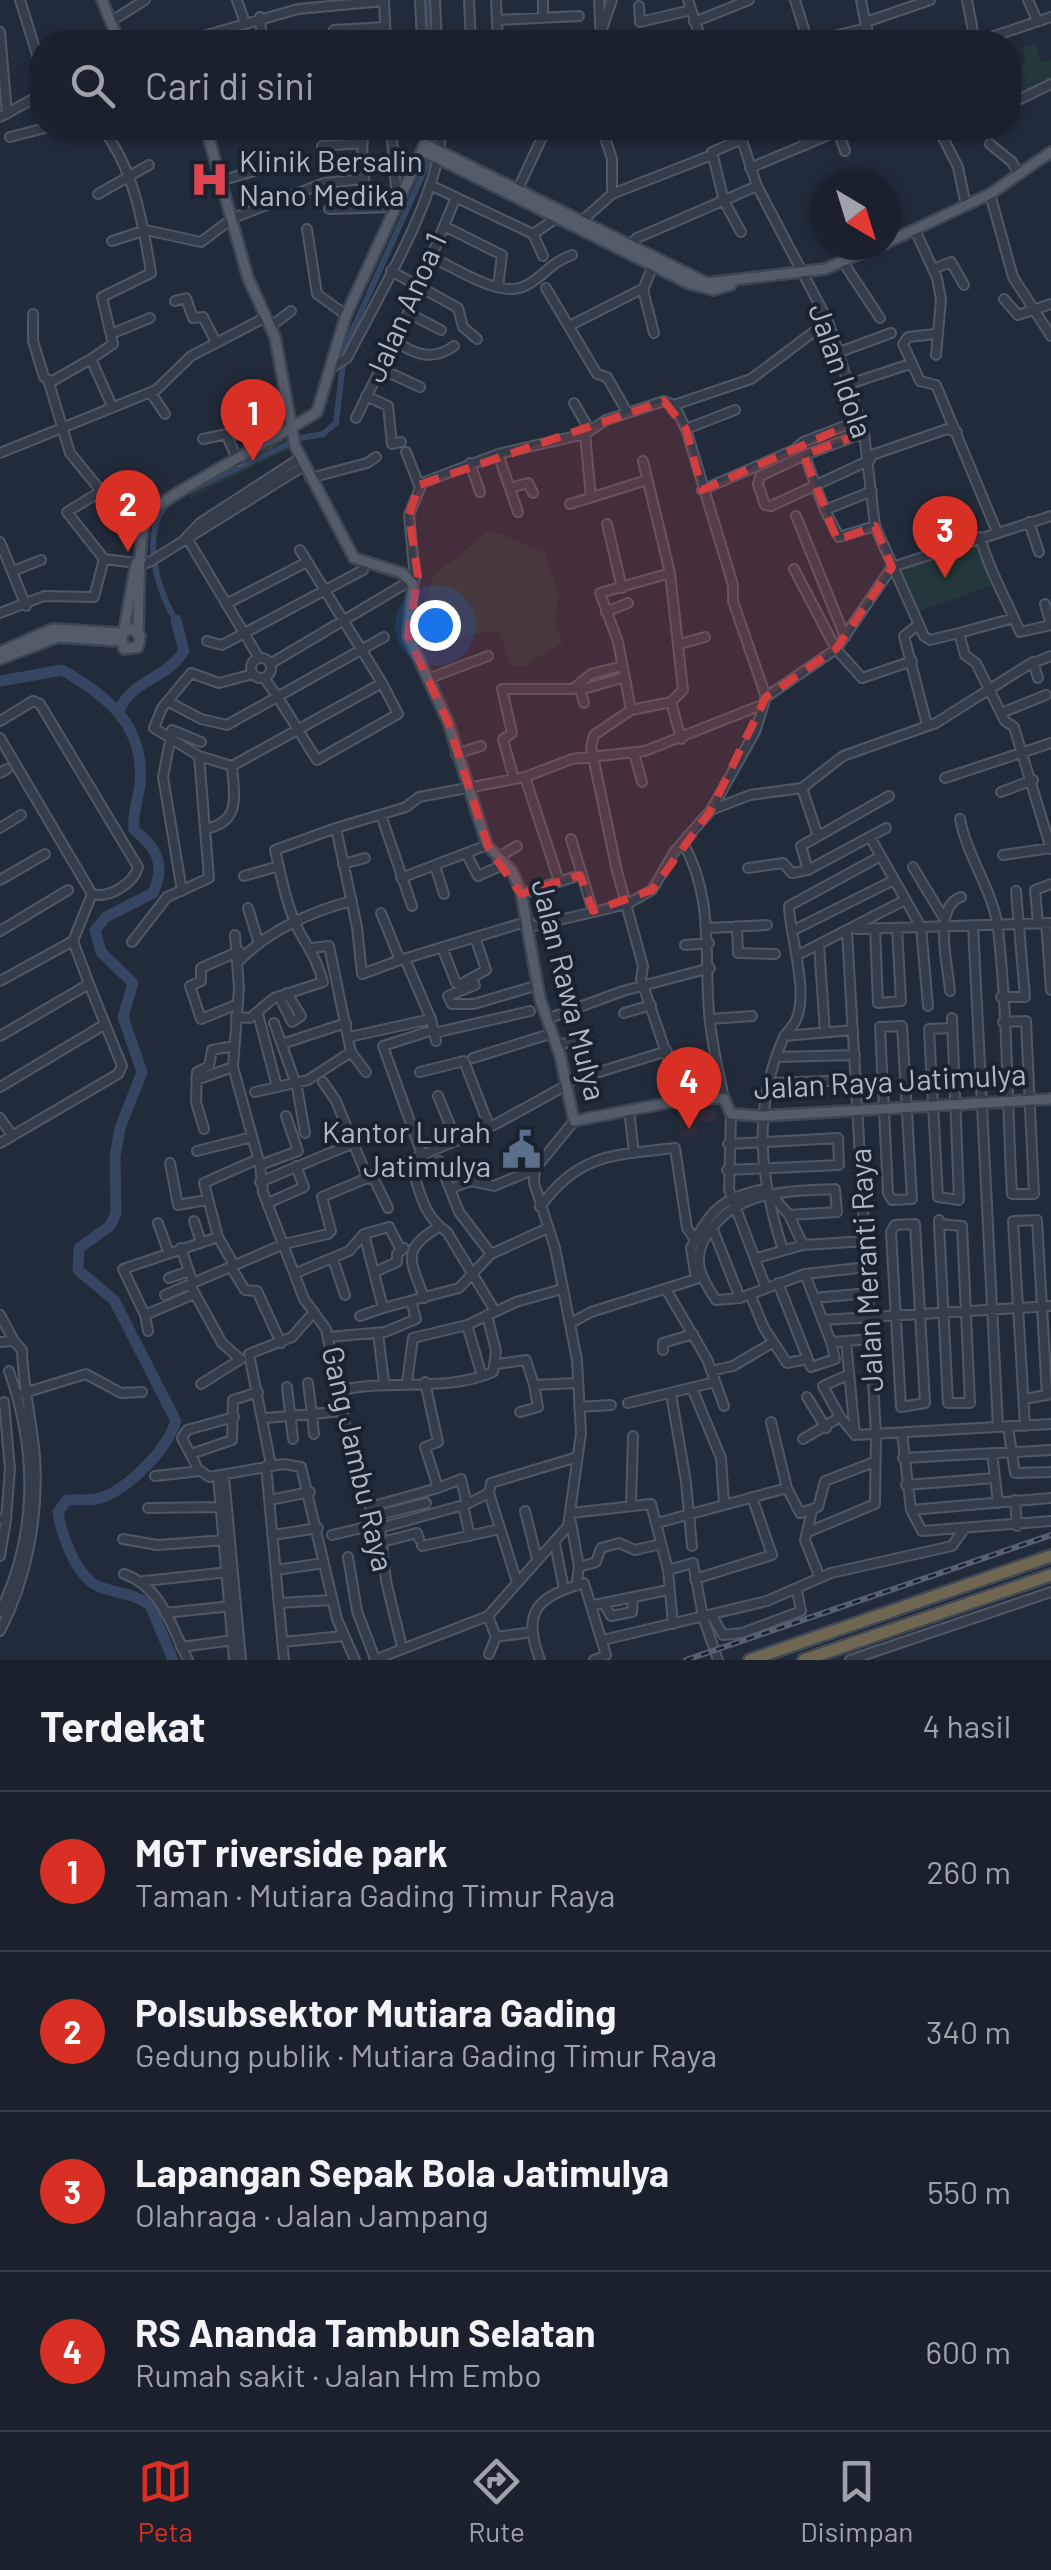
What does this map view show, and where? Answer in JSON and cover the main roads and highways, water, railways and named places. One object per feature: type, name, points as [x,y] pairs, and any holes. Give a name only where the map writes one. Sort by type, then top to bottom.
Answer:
[{"type":"highway","points":[[750,1660],[1051,1556]]},
{"type":"highway","points":[[770,1660],[1051,1564]]},
{"type":"highway","points":[[804,1660],[1051,1579]]},
{"type":"highway","points":[[820,1660],[1051,1579]]},
{"type":"main road","points":[[102,0],[114,30]]},
{"type":"main road","points":[[210,140],[252,290],[268,321],[293,436]]},
{"type":"main road","points":[[143,562],[122,635],[124,649],[133,650],[140,644],[145,522],[154,506],[268,443],[293,436],[317,412],[339,363],[346,315],[395,203],[432,150],[708,290],[748,278],[826,269],[847,260]]},
{"type":"main road","points":[[901,236],[990,194],[1051,152]]},
{"type":"main road","points":[[561,213],[584,219],[627,247]]},
{"type":"main road","name":"Jalan Rawa Mulya","points":[[293,436],[302,462],[354,558],[394,570],[411,581],[408,636],[430,678],[486,845],[498,862],[512,871],[521,894],[538,985],[574,1121],[629,1110]]},
{"type":"main road","points":[[0,655],[53,630],[138,633]]},
{"type":"main road","name":"Jalan Raya Jatimulya","points":[[629,1110],[682,1100],[724,1098],[731,1114],[761,1116],[1051,1099]]},
{"type":"waterway","points":[[426,0],[427,30]]},
{"type":"waterway","points":[[185,493],[301,438],[323,434],[336,423],[345,347],[429,160],[431,140]]},
{"type":"waterway","points":[[166,506],[154,531],[154,563],[176,620]]},
{"type":"waterway","points":[[119,711],[132,692],[177,661],[184,651],[176,620]]},
{"type":"waterway","points":[[0,681],[62,670],[94,691],[120,715],[130,729],[140,764],[134,830],[154,850],[159,865],[153,893],[106,917],[95,930],[101,952],[133,983],[123,1017],[142,1072],[120,1128],[115,1157],[116,1213],[110,1226],[79,1248],[78,1270],[114,1300],[176,1421],[157,1454],[127,1483],[101,1498],[67,1500],[58,1512],[76,1564],[98,1586],[150,1605],[173,1660]]},
{"type":"railway","points":[[686,1660],[1051,1535]]},
{"type":"place","name":"Klinik Bersalin Nano Medika","points":[[209,179]]},
{"type":"place","name":"MGT riverside park","points":[[253,461]]},
{"type":"place","name":"Polsubsektor Mutiara Gading","points":[[128,552]]},
{"type":"place","name":"Lapangan Sepak Bola Jatimulya","points":[[945,578]]},
{"type":"place","name":"RS Ananda Tambun Selatan","points":[[689,1129]]},
{"type":"place","name":"Kantor Lurah Jatimulya","points":[[521,1150]]}]
